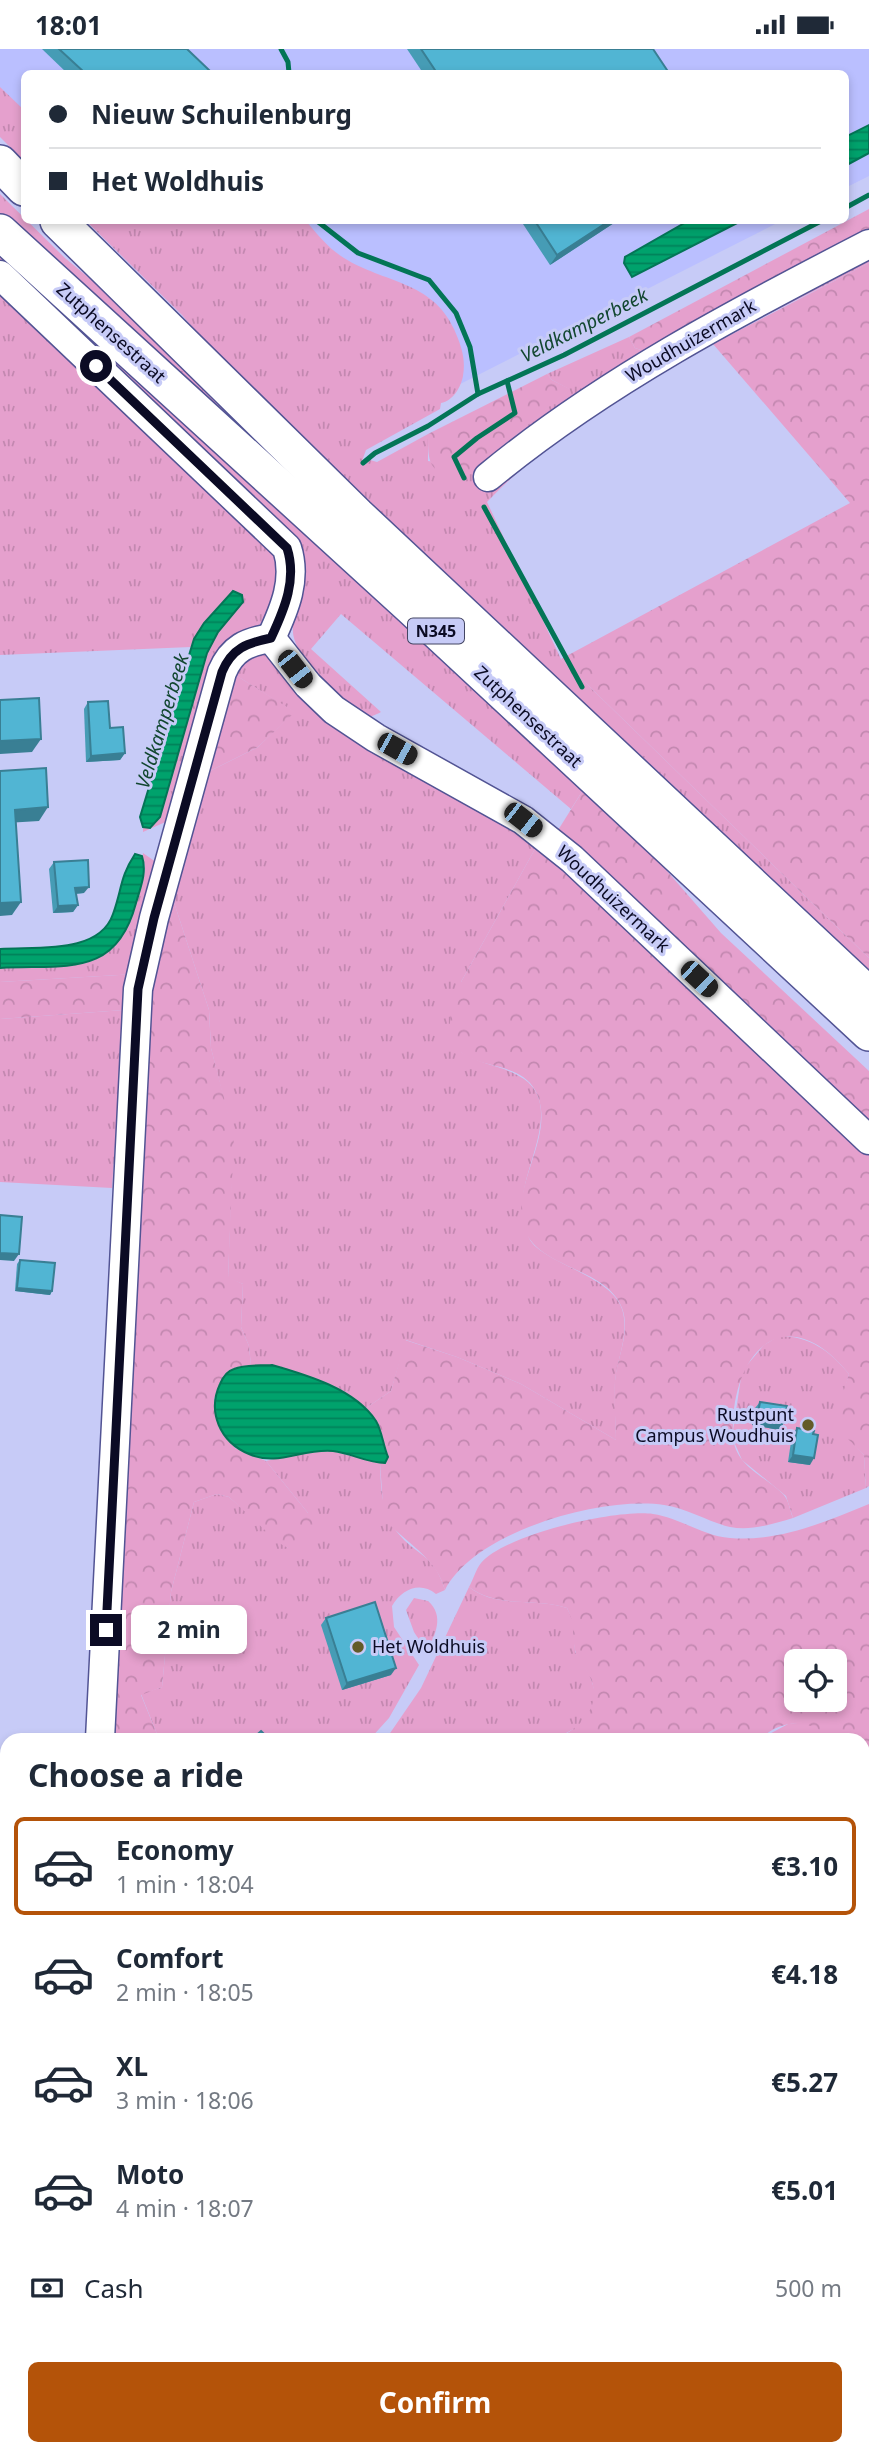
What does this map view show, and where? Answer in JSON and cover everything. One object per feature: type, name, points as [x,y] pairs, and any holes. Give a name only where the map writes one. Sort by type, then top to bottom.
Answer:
[{"type":"main road","points":[[0,163],[21,185]]},
{"type":"main road","name":"Zutphensestraat","points":[[61,224],[357,515],[869,995]]},
{"type":"main road","name":"Zutphensestraat","points":[[0,232],[411,607],[869,1033]]},
{"type":"street","name":"Woudhuizermark","points":[[488,477],[584,404],[707,332],[869,244]]},
{"type":"street","points":[[0,275],[287,548],[293,567],[291,585],[271,638],[249,642],[237,648],[222,672],[154,918],[138,989],[100,1733]]},
{"type":"street","name":"Woudhuizermark","points":[[271,638],[308,685],[334,710],[376,738],[523,820],[572,859],[869,1140]]},
{"type":"shaded area","points":[[0,49],[869,49],[869,176],[849,186],[849,70],[21,70],[21,111],[0,90]]},
{"type":"shaded area","points":[[869,125],[869,153],[849,164],[849,135]]},
{"type":"shaded area","points":[[134,224],[775,224],[352,439]]},
{"type":"shaded area","points":[[683,224],[735,224],[632,277],[624,263],[625,257]]},
{"type":"shaded area","points":[[233,591],[242,595],[243,602],[218,632],[207,653],[160,817],[150,828],[143,827],[140,817],[194,639],[204,623]]},
{"type":"shaded area","points":[[135,854],[142,856],[143,879],[127,927],[115,945],[101,956],[85,963],[0,968],[0,949],[64,946],[94,936],[106,927],[113,914],[126,870]]},
{"type":"shaded area","points":[[272,1365],[329,1385],[356,1400],[378,1425],[388,1457],[385,1463],[333,1451],[270,1459],[249,1454],[230,1442],[216,1415],[216,1395],[222,1379],[229,1371],[238,1367]]},
{"type":"green space","points":[[0,87],[21,107],[21,158],[0,137]]},
{"type":"green space","points":[[0,194],[21,215],[21,224],[30,224],[65,258],[123,306],[559,721],[158,362],[0,215]]},
{"type":"green space","points":[[869,209],[869,236],[653,354],[635,348],[629,337],[841,224],[849,224],[849,220]]},
{"type":"green space","points":[[89,224],[309,224],[328,246],[344,258],[406,285],[433,301],[445,313],[461,346],[463,376],[456,393],[441,403],[440,409],[366,450],[362,461],[365,465],[370,460],[377,462],[428,434],[428,461],[477,468],[569,389],[552,380],[547,374],[629,337],[635,348],[653,354],[573,419],[869,252],[869,263],[718,340],[619,397],[527,464],[487,502],[561,659],[869,958],[869,978],[253,398],[182,315]]},
{"type":"green space","points":[[0,247],[585,787],[571,809],[341,614],[311,649],[381,712],[358,718],[337,704],[308,667],[295,642],[293,623],[304,577],[302,554],[0,264]]},
{"type":"green space","points":[[869,263],[869,958],[561,659],[850,503],[713,344]]},
{"type":"green space","points":[[0,286],[270,544],[282,576],[268,616],[259,625],[235,636],[170,820],[143,832],[143,827],[150,828],[160,817],[207,653],[218,632],[242,603],[243,597],[233,591],[194,639],[191,647],[0,655]]},
{"type":"green space","points":[[547,374],[552,380],[570,389],[477,468],[456,481],[435,469],[429,458],[428,434]]},
{"type":"green space","points":[[266,652],[540,840],[461,982],[461,1052],[517,1075],[535,1090],[541,1119],[523,1199],[526,1227],[534,1244],[544,1253],[603,1286],[615,1297],[622,1309],[625,1328],[615,1382],[616,1440],[521,1384],[457,1357],[406,1340],[391,1391],[366,1408],[339,1392],[272,1365],[251,1366],[249,1346],[241,1327],[243,1284],[228,1278],[233,1136],[211,1048],[209,1010],[170,890],[204,774],[258,747],[294,712],[229,671],[237,661]]},
{"type":"green space","points":[[229,671],[295,712],[258,747],[204,774]]},
{"type":"green space","points":[[585,787],[646,847],[721,933],[869,1071],[869,1120],[555,835]]},
{"type":"green space","points":[[540,840],[869,1149],[869,1486],[866,1488],[864,1455],[839,1430],[836,1415],[849,1374],[826,1351],[803,1339],[783,1337],[766,1344],[752,1359],[741,1380],[734,1406],[733,1435],[735,1446],[744,1462],[783,1494],[793,1518],[762,1526],[738,1528],[664,1505],[608,1506],[575,1512],[511,1535],[483,1551],[460,1569],[445,1590],[428,1560],[384,1519],[380,1463],[385,1463],[388,1457],[366,1408],[391,1391],[405,1340],[457,1357],[521,1384],[616,1440],[614,1388],[625,1326],[622,1308],[613,1294],[600,1283],[539,1249],[528,1236],[522,1220],[524,1188],[541,1122],[535,1090],[523,1077],[507,1069],[473,1059],[459,1051],[451,1037],[451,1015],[461,982]]},
{"type":"green space","points":[[143,853],[163,867],[136,974],[0,982],[0,968],[86,963],[103,956],[117,944],[128,926],[144,876]]},
{"type":"green space","points":[[170,890],[209,1010],[211,1048],[234,1136],[228,1277],[243,1284],[241,1327],[249,1346],[251,1366],[231,1372],[220,1385],[214,1399],[235,1448],[266,1461],[308,1513],[317,1531],[317,1541],[309,1549],[288,1548],[279,1543],[229,1497],[217,1494],[194,1502],[171,1592],[162,1687],[141,1695],[157,1733],[110,1733],[145,1005]]},
{"type":"green space","points":[[136,974],[124,1010],[0,1019],[0,982]]},
{"type":"green space","points":[[124,1010],[112,1188],[0,1182],[0,1019]]},
{"type":"green space","points":[[779,1336],[800,1339],[818,1346],[849,1374],[844,1393],[852,1442],[864,1455],[866,1488],[793,1518],[786,1496],[742,1460],[732,1437],[742,1371],[764,1345]]},
{"type":"green space","points":[[332,1451],[380,1463],[383,1499],[392,1524],[404,1540],[436,1569],[445,1590],[436,1594],[424,1588],[412,1589],[401,1595],[392,1606],[394,1627],[419,1665],[389,1718],[375,1733],[157,1733],[141,1694],[162,1687],[171,1592],[194,1502],[217,1494],[229,1497],[288,1548],[308,1513],[266,1461],[306,1452]]},
{"type":"green space","points":[[869,1504],[869,1733],[824,1733],[805,1724],[796,1724],[768,1733],[566,1733],[588,1713],[594,1694],[593,1684],[576,1653],[567,1608],[492,1598],[469,1587],[479,1565],[494,1552],[513,1542],[562,1526],[614,1515],[653,1514],[730,1538],[766,1537],[801,1529]]},
{"type":"green space","points":[[469,1587],[492,1598],[567,1608],[573,1620],[575,1652],[590,1675],[596,1696],[592,1710],[581,1725],[566,1733],[390,1733],[421,1688]]},
{"type":"green space","points":[[414,1598],[428,1601],[436,1613],[437,1626],[427,1652],[414,1632],[406,1610]]},
{"type":"green space","points":[[807,1722],[825,1733],[771,1733],[788,1724]]},
{"type":"building","points":[[59,49],[187,49],[209,70],[82,70]]},
{"type":"building","points":[[421,49],[653,49],[667,70],[435,70]]},
{"type":"building","points":[[537,224],[604,224],[557,255]]},
{"type":"building","points":[[39,698],[41,739],[0,741],[0,700]]},
{"type":"building","points":[[108,701],[110,728],[123,727],[125,753],[91,756],[88,702]]},
{"type":"building","points":[[46,768],[48,807],[15,810],[21,902],[0,903],[0,771]]},
{"type":"building","points":[[88,860],[89,887],[75,888],[78,905],[58,906],[54,862]]},
{"type":"building","points":[[0,1215],[22,1217],[19,1254],[0,1253]]},
{"type":"building","points":[[20,1260],[55,1263],[52,1291],[17,1288]]},
{"type":"building","points":[[760,1402],[787,1406],[784,1423],[757,1418]]},
{"type":"building","points":[[797,1428],[814,1431],[813,1434],[818,1435],[814,1458],[793,1455]]},
{"type":"building","name":"Het Woldhuis","points":[[375,1602],[396,1668],[347,1683],[326,1618]]},
{"type":"waterway","points":[[281,49],[289,70]]},
{"type":"waterway","name":"Veldkamperbeek","points":[[849,206],[869,195]]},
{"type":"waterway","points":[[321,224],[358,253],[429,280],[456,313],[470,347],[478,394]]},
{"type":"waterway","name":"Veldkamperbeek","points":[[363,463],[375,453],[428,426],[478,394],[564,355],[815,224]]},
{"type":"waterway","points":[[464,478],[454,457],[515,413],[507,381]]},
{"type":"waterway","points":[[484,507],[582,687]]},
{"type":"place","name":"Rustpunt Campus Woudhuis","points":[[808,1425]]},
{"type":"place","name":"Het Woldhuis","points":[[358,1647]]},
{"type":"route","points":[[96,366],[287,548],[293,567],[291,585],[271,638],[249,642],[237,648],[222,672],[154,918],[138,989],[106,1630]]}]
